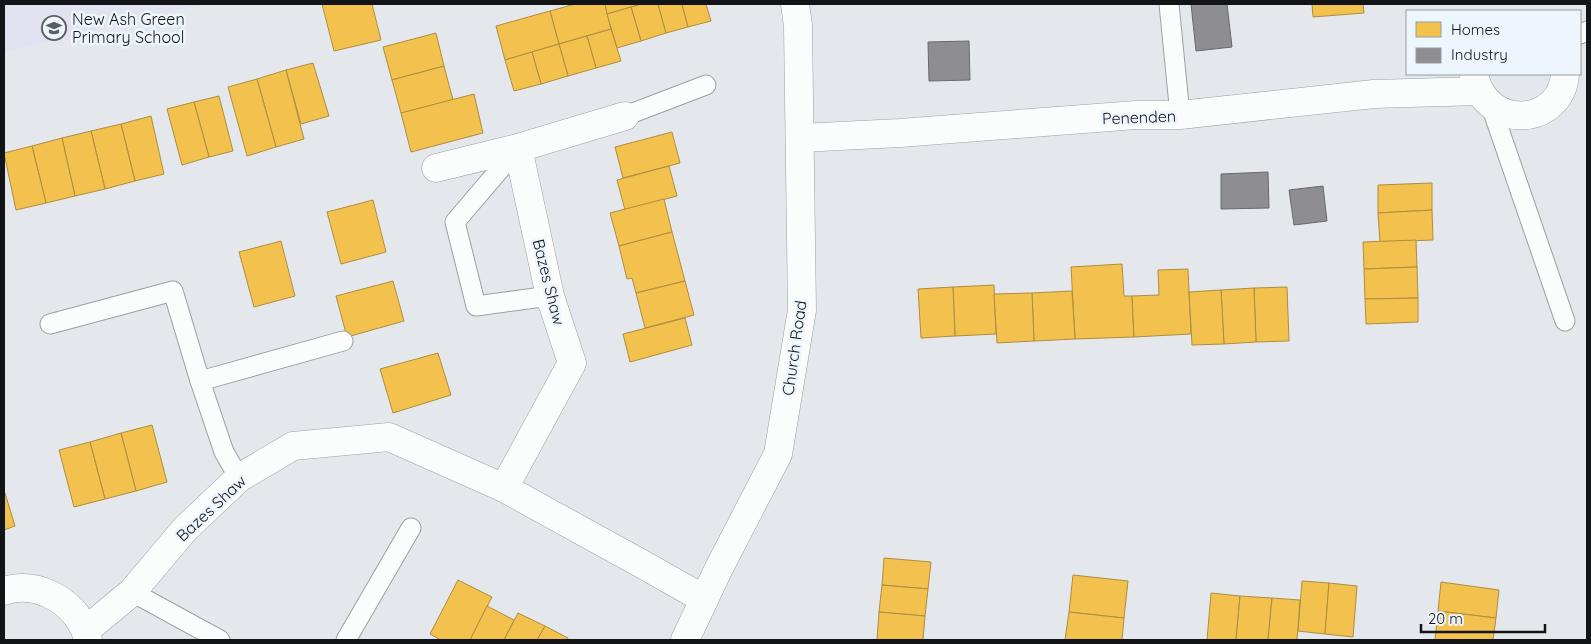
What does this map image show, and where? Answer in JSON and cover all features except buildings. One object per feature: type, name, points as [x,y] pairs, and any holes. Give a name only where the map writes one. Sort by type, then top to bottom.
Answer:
[{"type":"street","name":"Church Road","points":[[686,640],[704,599],[778,454],[802,310],[798,26],[795,4]]},
{"type":"street","name":"Penenden","points":[[800,138],[900,133],[1136,115],[1180,115],[1374,94],[1481,90],[1505,114],[1521,116],[1537,113],[1550,104],[1558,95],[1565,75]]},
{"type":"street","points":[[436,168],[518,148],[625,116]]},
{"type":"street","name":"Bazes Shaw","points":[[504,488],[572,363],[550,296],[518,148]]},
{"type":"street","name":"Bazes Shaw","points":[[4,591],[10,589],[33,589],[53,595],[72,610],[87,635],[132,592],[185,528],[239,478],[293,446],[389,436],[504,488],[704,599]]},
{"type":"lane","points":[[1169,4],[1180,115]]},
{"type":"lane","points":[[625,116],[706,85]]},
{"type":"lane","points":[[1481,90],[1565,321]]},
{"type":"lane","points":[[518,148],[455,222],[476,306],[550,296]]},
{"type":"lane","points":[[50,324],[173,291],[224,452],[239,478]]},
{"type":"lane","points":[[200,381],[343,342]]},
{"type":"lane","points":[[346,640],[411,528]]},
{"type":"lane","points":[[132,592],[220,640]]},
{"type":"shaded area","name":"New Ash Green Primary School","points":[[4,4],[203,4],[4,52]]},
{"type":"place","name":"New Ash Green Primary School","points":[[54,28]]}]
